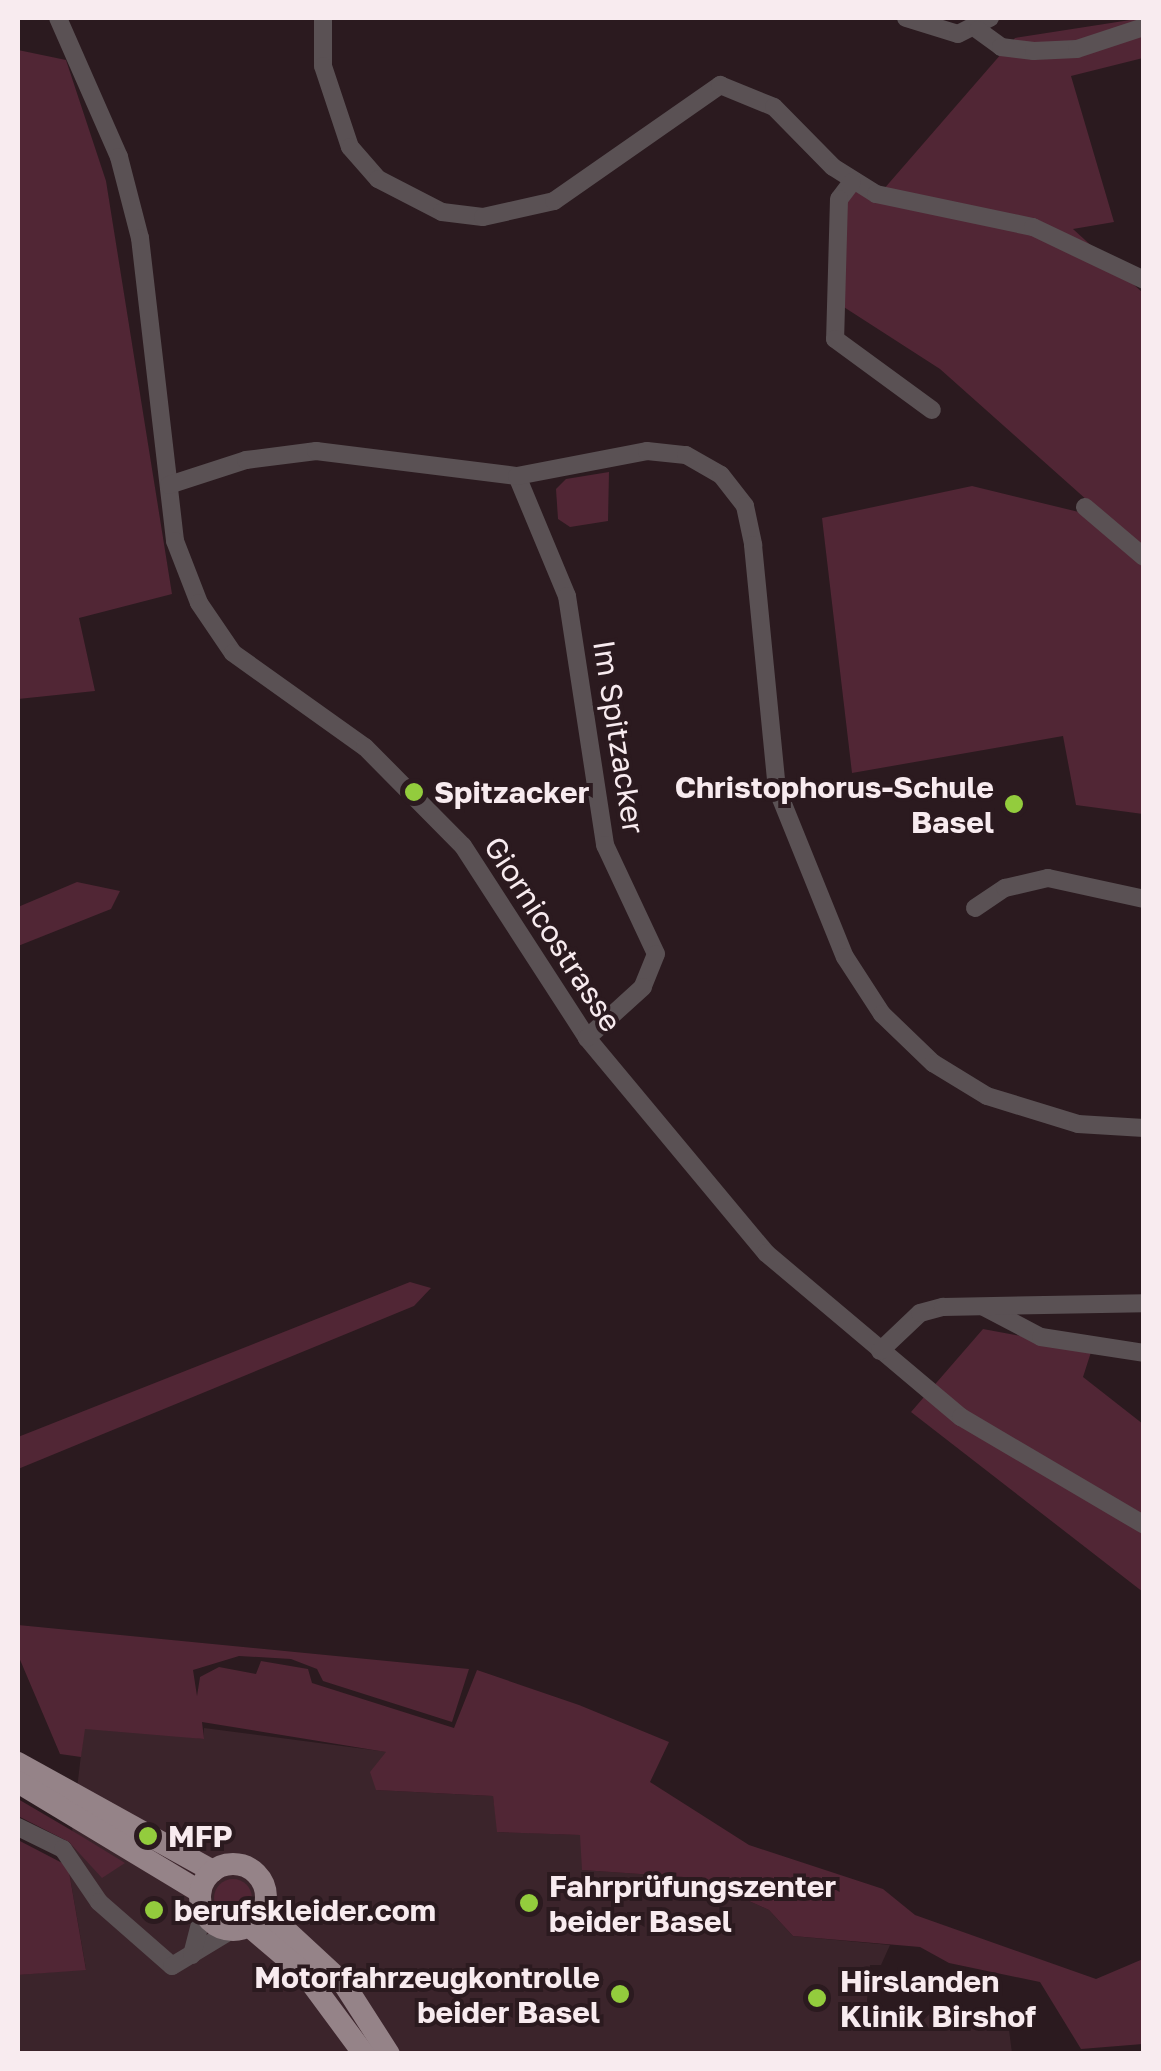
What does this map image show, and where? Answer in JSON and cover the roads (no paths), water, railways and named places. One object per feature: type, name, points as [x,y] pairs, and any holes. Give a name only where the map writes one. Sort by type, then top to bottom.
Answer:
[{"type":"main road","points":[[18,1763],[213,1871],[252,1870],[265,1888],[248,1922]]},
{"type":"main road","points":[[18,1782],[202,1902],[248,1922],[344,1984],[390,2054]]},
{"type":"main road","points":[[202,1902],[213,1871]]},
{"type":"main road","points":[[248,1922],[304,1973],[364,2054]]},
{"type":"street","name":"Giornicostrasse","points":[[58,18],[120,157],[140,238],[169,486],[187,572],[233,653],[418,796],[504,903],[587,1038],[766,1253],[961,1417],[1144,1524]]},
{"type":"street","points":[[323,18],[323,66],[350,147],[378,179],[442,212],[483,217],[554,200],[720,85],[774,107],[852,182],[1033,227],[1144,280]]},
{"type":"street","points":[[906,18],[958,34],[984,24],[1000,47],[1034,51],[1077,49],[1144,27]]},
{"type":"street","points":[[852,182],[839,199],[835,338],[932,410]]},
{"type":"street","points":[[169,486],[246,460],[316,450],[517,476],[646,451],[686,455],[721,475],[744,506],[753,545],[777,789],[845,957],[882,1014],[933,1064],[987,1096],[1078,1124],[1144,1128]]},
{"type":"street","name":"Im Spitzacker","points":[[517,476],[566,596],[606,845],[656,954],[643,986],[587,1038]]},
{"type":"street","points":[[1085,507],[1144,558]]},
{"type":"street","points":[[975,908],[1005,888],[1048,878],[1144,899]]},
{"type":"street","points":[[880,1350],[920,1313],[984,1307],[1144,1303]]},
{"type":"street","points":[[984,1307],[1041,1338],[1144,1353]]},
{"type":"street","points":[[18,1826],[63,1849],[99,1902],[172,1966],[248,1922]]},
{"type":"street","points":[[192,1955],[202,1902]]},
{"type":"place","name":"Spitzacker","points":[[414,792]]},
{"type":"place","name":"Christophorus-Schule Basel","points":[[1014,804]]},
{"type":"place","name":"MFP","points":[[148,1836]]},
{"type":"place","name":"Fahrprüfungszenter beider Basel","points":[[529,1903]]},
{"type":"place","name":"berufskleider.com","points":[[154,1910]]},
{"type":"place","name":"Motorfahrzeugkontrolle beider Basel","points":[[620,1994]]},
{"type":"place","name":"Hirslanden Klinik Birshof","points":[[817,1998]]}]
